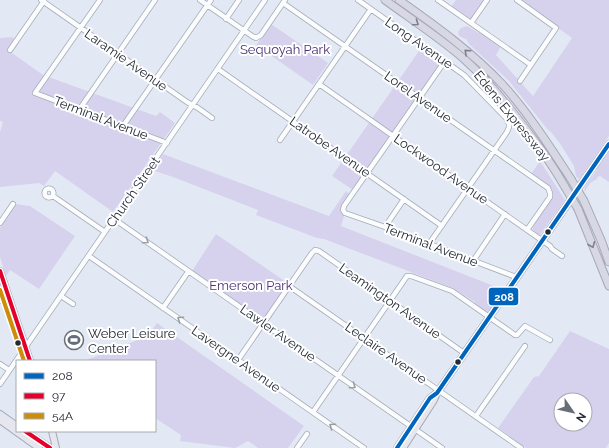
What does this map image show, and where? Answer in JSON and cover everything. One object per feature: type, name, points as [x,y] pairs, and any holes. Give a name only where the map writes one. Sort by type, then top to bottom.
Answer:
[{"type":"highway","name":"Edens Expressway","points":[[385,0],[443,42],[477,71],[525,128],[550,161],[578,209],[609,286]]},
{"type":"highway","name":"Edens Expressway","points":[[399,0],[459,44],[502,85],[534,122],[584,201],[609,262]]},
{"type":"main road","points":[[404,448],[413,428],[430,398],[438,392],[609,144]]},
{"type":"main road","points":[[0,271],[30,360]]},
{"type":"main road","points":[[0,414],[16,425]]},
{"type":"main road","points":[[0,420],[16,430]]},
{"type":"main road","points":[[397,448],[413,428]]},
{"type":"main road","points":[[19,432],[40,445],[50,448]]},
{"type":"main road","points":[[26,432],[40,445]]},
{"type":"main road","points":[[40,445],[48,441],[53,434]]},
{"type":"main road","points":[[53,434],[56,448]]},
{"type":"street","points":[[80,28],[100,0]]},
{"type":"street","points":[[79,110],[155,0]]},
{"type":"street","points":[[200,0],[254,38],[261,35],[284,2]]},
{"type":"street","points":[[123,126],[211,0]]},
{"type":"street","points":[[226,19],[239,0]]},
{"type":"street","name":"Church Street","points":[[16,360],[265,0]]},
{"type":"street","name":"Long Avenue","points":[[358,0],[464,75],[500,111],[509,124],[507,132],[494,151]]},
{"type":"street","points":[[438,0],[531,65]]},
{"type":"street","points":[[471,23],[487,0]]},
{"type":"street","points":[[517,0],[556,28],[520,81]]},
{"type":"street","points":[[10,50],[43,1]]},
{"type":"street","name":"Laramie Avenue","points":[[43,1],[155,80],[212,118]]},
{"type":"street","name":"Lorel Avenue","points":[[284,2],[548,188],[550,193],[548,200],[527,230]]},
{"type":"street","points":[[280,140],[371,9]]},
{"type":"street","name":"Terminal Avenue","points":[[80,28],[35,93],[167,143]]},
{"type":"street","points":[[367,173],[445,61]]},
{"type":"street","name":"Latrobe Avenue","points":[[218,69],[442,226]]},
{"type":"street","name":"Lockwood Avenue","points":[[319,84],[542,240],[562,256]]},
{"type":"street","points":[[429,244],[494,151]]},
{"type":"street","name":"Terminal Avenue","points":[[367,173],[344,206],[343,210],[345,213],[516,278]]},
{"type":"street","points":[[53,196],[105,232]]},
{"type":"street","points":[[385,227],[404,200]]},
{"type":"street","points":[[0,223],[13,204]]},
{"type":"street","points":[[473,261],[505,214]]},
{"type":"street","name":"Lawler Avenue","points":[[114,219],[442,448]]},
{"type":"street","name":"Leamington Avenue","points":[[289,286],[312,253],[315,250],[319,251],[464,353]]},
{"type":"street","name":"Lavergne Avenue","points":[[88,256],[364,448]]},
{"type":"street","points":[[163,308],[188,272]]},
{"type":"street","points":[[313,412],[407,276],[411,276],[452,291],[515,335],[517,335],[525,326],[550,340]]},
{"type":"street","points":[[238,360],[289,286]]},
{"type":"street","name":"Leclaire Avenue","points":[[289,286],[438,392],[522,448]]},
{"type":"street","points":[[61,296],[73,304]]},
{"type":"street","points":[[0,300],[8,298]]},
{"type":"street","points":[[476,416],[525,346]]},
{"type":"street","name":"Church Street","points":[[0,384],[16,361]]},
{"type":"street","points":[[0,364],[9,370]]},
{"type":"street","points":[[297,448],[307,434]]},
{"type":"street","points":[[510,448],[513,442]]},
{"type":"green space","points":[[456,0],[485,0],[471,19],[469,19],[451,7]]},
{"type":"green space","points":[[519,0],[609,0],[609,136],[579,179],[576,176],[574,166],[561,145],[509,81],[469,44],[466,39],[459,36],[458,32],[461,28],[467,26],[487,36],[501,46],[496,55],[533,96],[572,38]]},
{"type":"green space","name":"Sequoyah Park","points":[[271,24],[328,63],[313,85],[256,45]]},
{"type":"green space","points":[[12,37],[19,43],[12,53],[43,75],[156,116],[160,112],[175,123],[113,212],[55,171],[44,186],[39,183],[0,187],[0,132],[3,122],[0,121],[0,38]]},
{"type":"green space","points":[[421,48],[441,62],[353,190],[332,176]]},
{"type":"green space","points":[[609,151],[609,182],[600,176],[597,177],[597,179],[590,183],[585,191],[585,187]]},
{"type":"green space","points":[[163,154],[329,216],[346,191],[350,195],[342,208],[344,216],[341,226],[504,290],[489,311],[486,312],[474,305],[475,302],[453,288],[256,215],[258,210],[152,170]]},
{"type":"green space","points":[[540,161],[565,200],[540,235],[538,235],[533,231],[533,227],[551,198],[552,193],[531,174]]},
{"type":"green space","points":[[16,204],[30,206],[75,236],[39,289],[10,270],[6,276],[0,257],[0,228]]},
{"type":"green space","name":"Emerson Park","points":[[216,234],[289,284],[263,320],[192,271]]},
{"type":"green space","points":[[157,323],[304,426],[288,448],[258,448],[248,441],[235,448],[180,441],[181,435],[156,419],[156,360],[87,360],[148,336]]},
{"type":"green space","points":[[570,331],[609,349],[609,443],[606,448],[526,448],[498,428],[534,377],[539,376]]},
{"type":"transit line","name":"208","points":[[397,448],[430,398],[437,393],[609,144]]},
{"type":"transit line","name":"97","points":[[0,271],[30,360]]},
{"type":"transit line","name":"54A","points":[[0,290],[24,360]]},
{"type":"transit line","name":"97","points":[[26,432],[50,448]]},
{"type":"place","name":"Weber Leisure Center","points":[[74,340]]}]
